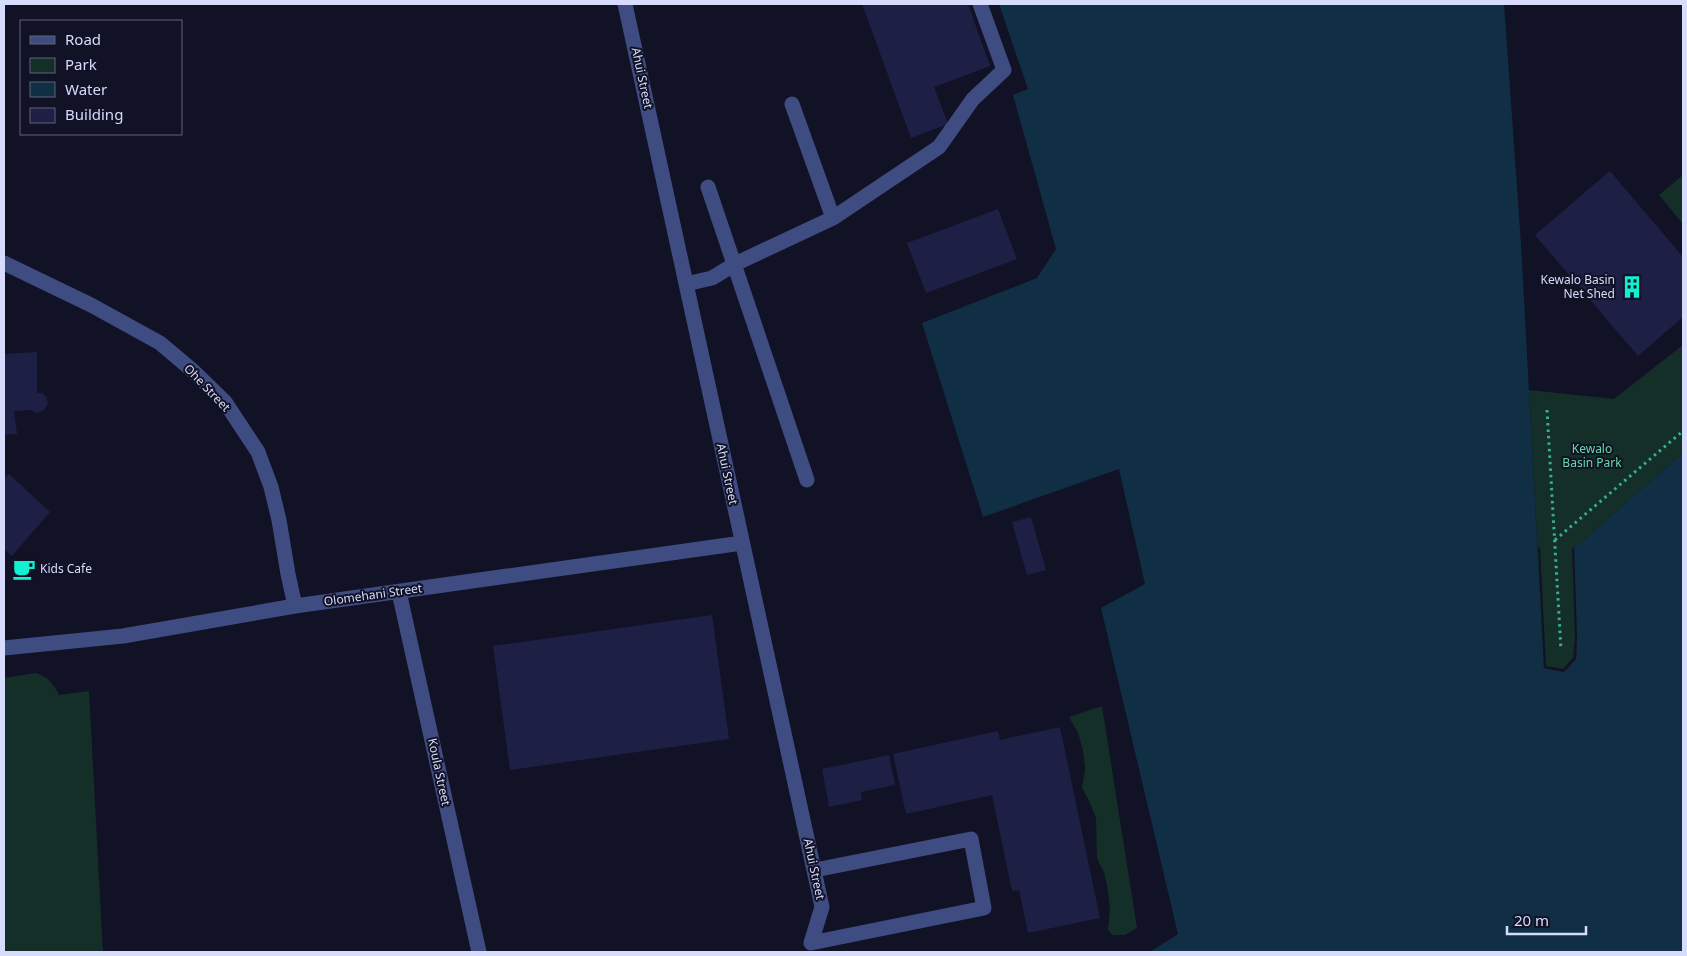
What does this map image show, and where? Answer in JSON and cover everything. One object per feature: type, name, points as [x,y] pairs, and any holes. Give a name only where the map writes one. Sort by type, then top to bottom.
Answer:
[{"type":"street","name":"Ahui Street","points":[[625,4],[815,870],[822,907],[814,947]]},
{"type":"street","points":[[686,284],[712,278],[735,264],[833,218],[939,147],[973,99],[1004,70],[980,4]]},
{"type":"street","points":[[792,104],[833,218]]},
{"type":"street","points":[[708,187],[807,480]]},
{"type":"street","name":"Ohe Street","points":[[4,263],[91,304],[160,344],[192,370],[225,402],[258,452],[271,487],[295,606]]},
{"type":"street","name":"Olomehani Street","points":[[4,648],[123,636],[295,606],[742,543]]},
{"type":"street","name":"Koula Street","points":[[398,592],[479,952]]},
{"type":"street","points":[[814,947],[984,908],[970,839],[815,870]]},
{"type":"path","points":[[1546,410],[1561,650]]},
{"type":"path","points":[[1555,540],[1683,431]]},
{"type":"green space","points":[[1683,175],[1683,224],[1659,195]]},
{"type":"green space","name":"Kewalo Basin Park","points":[[1683,345],[1683,453],[1574,548],[1576,659],[1564,672],[1544,668],[1529,390],[1614,399]]},
{"type":"green space","points":[[36,673],[50,681],[59,695],[89,691],[103,952],[4,952],[4,678]]},
{"type":"green space","points":[[1102,706],[1137,928],[1125,935],[1113,935],[1108,930],[1110,910],[1108,891],[1104,872],[1097,859],[1096,818],[1082,788],[1085,769],[1083,750],[1078,733],[1069,717]]},
{"type":"water","points":[[999,4],[1504,4],[1521,244],[1544,668],[1564,672],[1576,659],[1574,548],[1683,453],[1683,952],[1150,952],[1178,934],[1101,608],[1145,584],[1119,469],[983,517],[922,323],[1037,278],[1056,249],[1013,95],[1028,89]]},
{"type":"pier","points":[[1538,547],[1540,548],[1546,666],[1563,669],[1573,658],[1575,638],[1572,548],[1574,548],[1576,659],[1564,672],[1544,668]]},
{"type":"building","points":[[862,4],[968,4],[990,66],[934,87],[948,124],[911,138]]},
{"type":"building","name":"Kewalo Basin Net Shed","points":[[1610,171],[1683,257],[1683,317],[1638,356],[1535,235]]},
{"type":"building","points":[[998,209],[1017,259],[926,293],[907,243]]},
{"type":"building","points":[[37,352],[37,393],[42,393],[48,403],[44,410],[37,413],[31,410],[14,411],[17,434],[4,435],[4,354]]},
{"type":"building","points":[[9,474],[50,512],[12,556],[4,549],[4,479]]},
{"type":"building","points":[[1031,517],[1046,570],[1027,575],[1012,522]]},
{"type":"building","points":[[712,615],[729,739],[510,770],[493,646]]},
{"type":"building","points":[[1060,727],[1100,918],[1028,933],[1019,890],[1012,891],[992,795],[906,814],[893,754],[998,731],[1000,740]]},
{"type":"building","points":[[889,755],[895,785],[861,792],[862,800],[829,807],[822,769]]},
{"type":"place","name":"Kewalo Basin Net Shed","points":[[1632,287]]},
{"type":"place","name":"Kids Cafe","points":[[24,569]]}]
